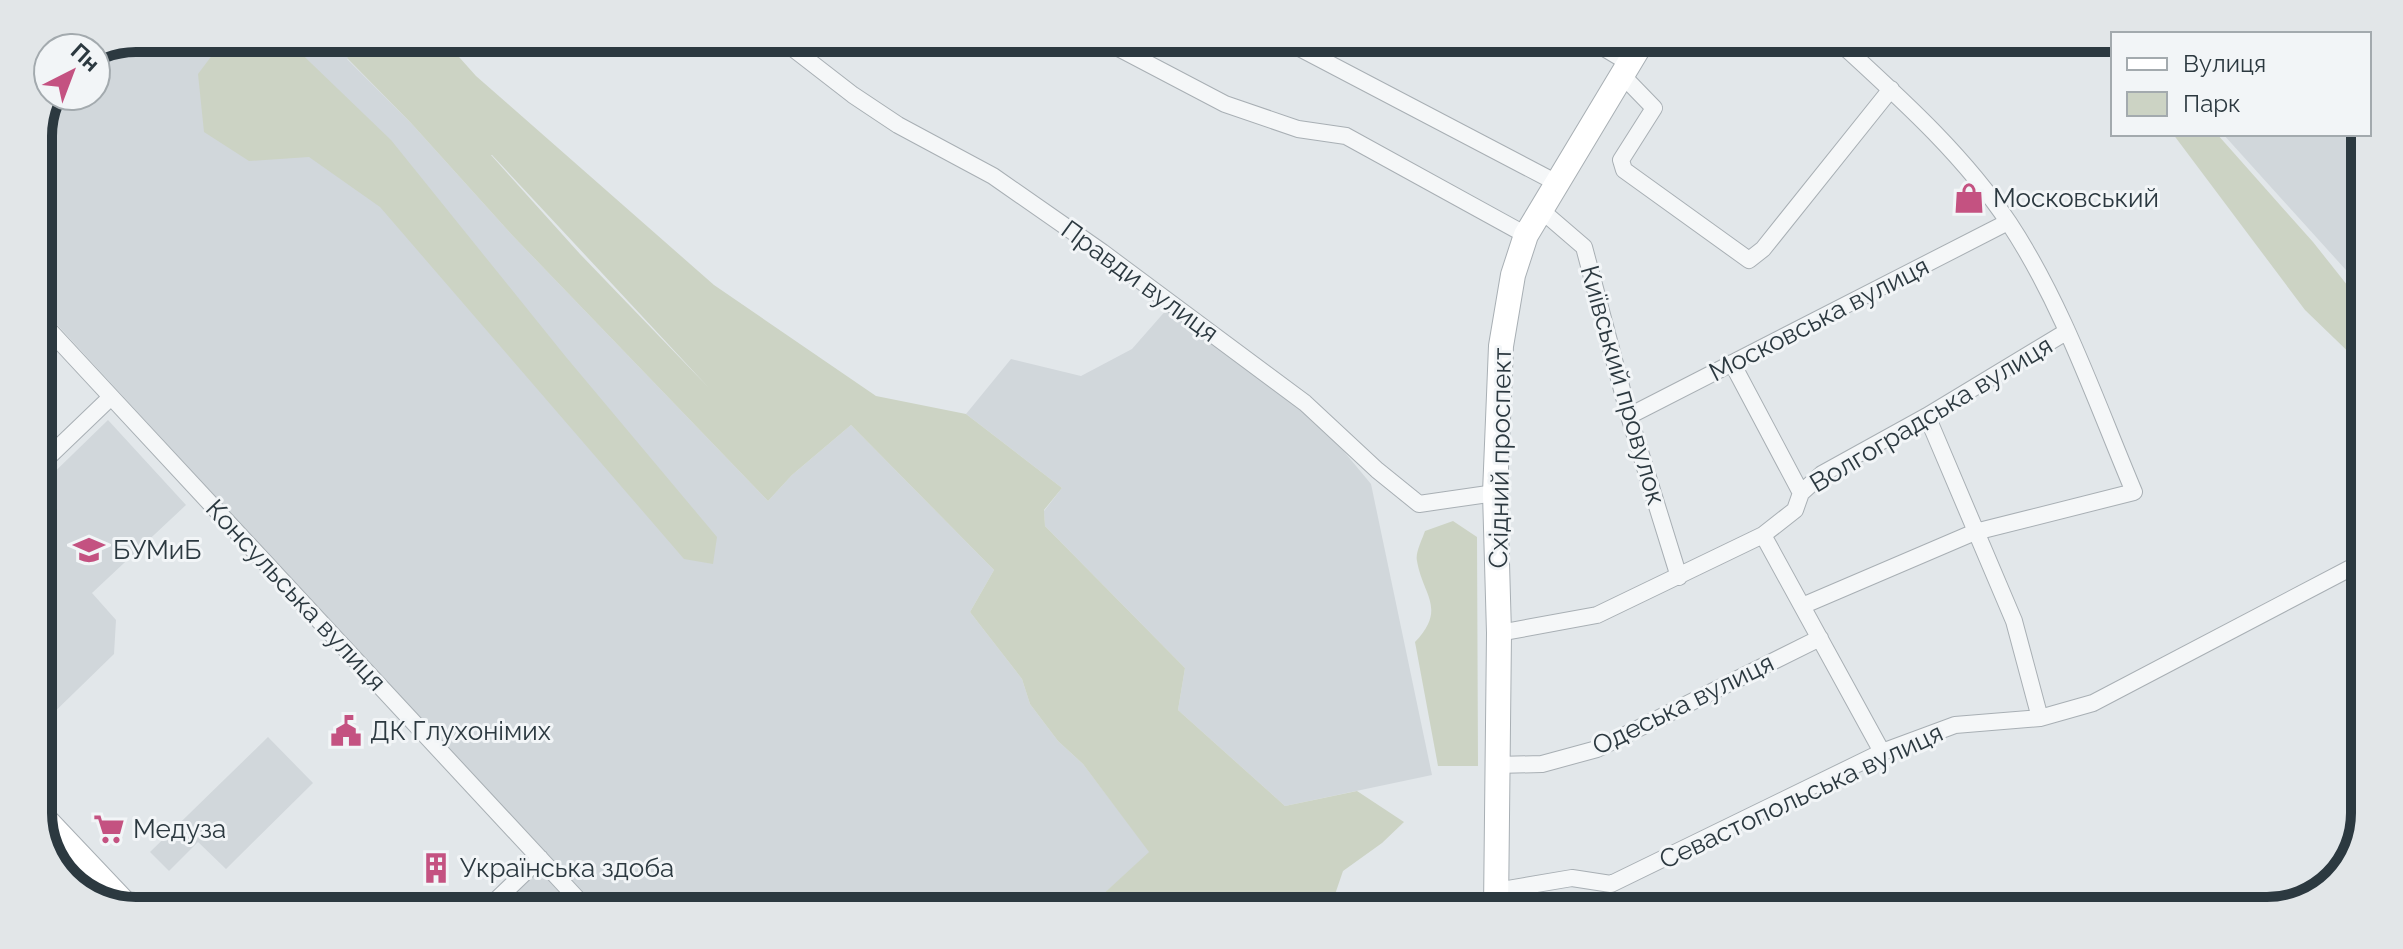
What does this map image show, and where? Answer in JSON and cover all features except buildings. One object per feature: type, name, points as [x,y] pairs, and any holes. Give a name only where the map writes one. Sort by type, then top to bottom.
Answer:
[{"type":"main road","name":"Східний проспект","points":[[1496,897],[1499,633],[1495,493],[1501,346],[1513,275],[1526,235],[1636,52]]},
{"type":"main road","points":[[54,829],[116,894]]},
{"type":"street","name":"Правди вулиця","points":[[797,52],[898,125],[993,176],[1102,252],[1305,403],[1377,470],[1419,504],[1495,493]]},
{"type":"street","points":[[1128,52],[1225,104],[1298,129],[1346,136],[1526,235]]},
{"type":"street","points":[[1136,56],[1139,52]]},
{"type":"street","points":[[1307,52],[1557,183]]},
{"type":"street","points":[[1605,52],[1625,69],[1654,108],[1621,160],[1624,170],[1749,260],[1763,249],[1891,89]]},
{"type":"street","points":[[1802,606],[1975,532],[2134,492],[2041,276],[2008,222],[1952,150],[1850,52]]},
{"type":"street","name":"Київський провулок","points":[[1541,210],[1584,247],[1629,416],[1679,577]]},
{"type":"street","name":"Московська вулиця","points":[[1629,416],[2008,222]]},
{"type":"street","name":"Волгоградська вулиця","points":[[1499,633],[1597,615],[1763,535],[1795,510],[1801,493],[1822,474],[1927,416],[2066,332]]},
{"type":"street","name":"Консульська вулиця","points":[[52,333],[576,897]]},
{"type":"street","points":[[1732,363],[1801,493]]},
{"type":"street","points":[[52,454],[111,397]]},
{"type":"street","points":[[1927,416],[2014,621],[2040,718]]},
{"type":"street","points":[[1763,535],[1882,752]]},
{"type":"street","name":"Севастопольська вулиця","points":[[1506,897],[1572,878],[1611,884],[1882,752],[1955,725],[2040,718],[2093,703],[2351,568]]},
{"type":"street","name":"Одеська вулиця","points":[[1496,765],[1542,764],[1597,749],[1820,638]]},
{"type":"street","points":[[499,897],[540,858]]},
{"type":"shaded area","points":[[354,52],[347,59],[768,501],[792,475],[851,425],[994,570],[970,612],[1022,679],[1030,704],[1058,741],[1083,764],[1150,852],[1100,897],[505,897],[547,856],[52,319],[56,112],[112,112],[112,56],[120,54]]},
{"type":"shaded area","points":[[2225,136],[2351,136],[2351,276]]},
{"type":"shaded area","points":[[1168,308],[1317,419],[1371,484],[1432,775],[1285,806],[1178,710],[1185,668],[1045,526],[1044,511],[1062,488],[966,414],[1011,359],[1081,376],[1132,349]]},
{"type":"shaded area","name":"БУМиБ","points":[[108,420],[186,505],[92,593],[116,620],[114,654],[52,714],[52,474]]},
{"type":"shaded area","points":[[268,737],[313,783],[226,869],[198,842],[169,871],[150,852]]},
{"type":"green space","points":[[214,52],[300,52],[391,140],[566,357],[717,537],[713,564],[684,559],[380,207],[309,157],[249,161],[204,132],[198,74]]},
{"type":"green space","points":[[353,52],[455,52],[476,76],[714,285],[876,396],[966,414],[1062,488],[1044,510],[1045,526],[1185,668],[1178,710],[1285,806],[1357,791],[1404,822],[1382,843],[1343,871],[1334,897],[1100,897],[1149,852],[1083,764],[1058,741],[1030,704],[1022,679],[970,612],[994,570],[851,425],[792,475],[768,501],[347,58]],"holes":[[[491,155],[492,155],[709,388],[580,254]]]},
{"type":"green space","points":[[2174,136],[2219,136],[2313,242],[2351,290],[2351,354],[2305,310]]},
{"type":"green space","points":[[1453,521],[1477,537],[1478,766],[1438,766],[1415,642],[1425,630],[1431,611],[1417,561],[1418,550],[1425,531]]},
{"type":"place","name":"Московський","points":[[1969,198]]},
{"type":"place","name":"БУМиБ","points":[[89,550]]},
{"type":"place","name":"ДК Глухонімих","points":[[346,731]]},
{"type":"place","name":"Медуза","points":[[109,829]]},
{"type":"place","name":"Українська здоба","points":[[436,868]]}]
